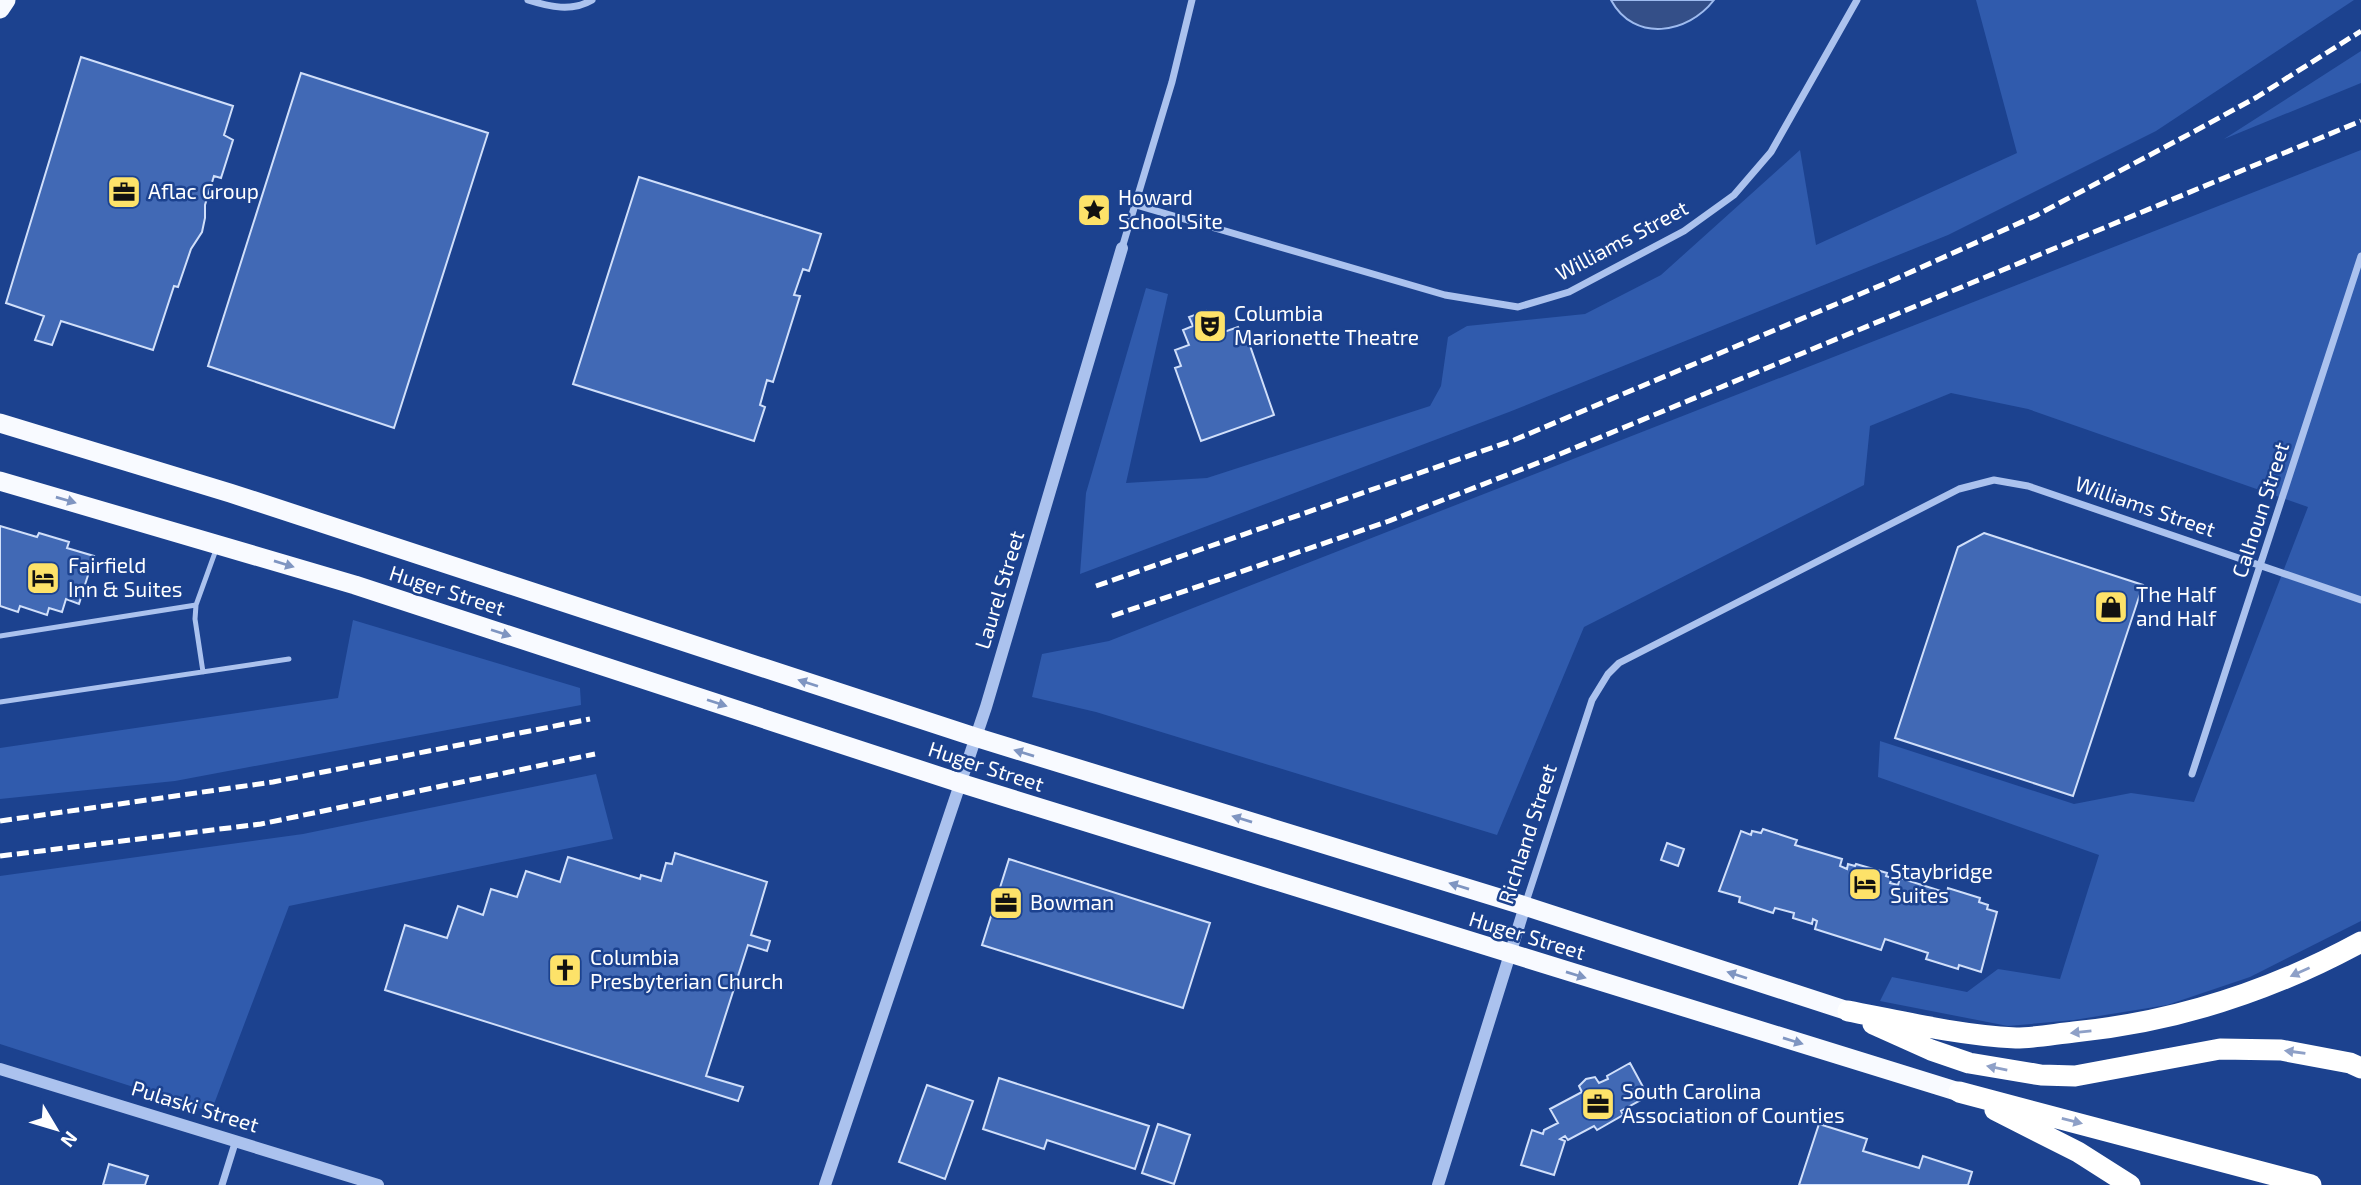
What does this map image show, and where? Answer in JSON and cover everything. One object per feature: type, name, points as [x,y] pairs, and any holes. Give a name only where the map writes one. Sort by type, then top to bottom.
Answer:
[{"type":"highway","points":[[0,9],[6,0]]},
{"type":"highway","name":"Huger Street","points":[[0,423],[255,501],[975,737],[1525,906],[1848,1011]]},
{"type":"highway","name":"Huger Street","points":[[0,481],[355,585],[960,783],[1959,1092]]},
{"type":"highway","points":[[1848,1011],[1963,1034],[2019,1038],[2106,1029],[2150,1022],[2236,998],[2311,967],[2361,942]]},
{"type":"highway","points":[[1848,1011],[1893,1034],[1969,1063],[2041,1075],[2075,1076],[2220,1049],[2281,1050],[2350,1063],[2361,1068]]},
{"type":"highway","points":[[1959,1092],[2078,1152],[2130,1185]]},
{"type":"highway","points":[[1959,1092],[2311,1185]]},
{"type":"street","points":[[528,0],[566,8],[582,6],[592,0]]},
{"type":"street","name":"Laurel Street","points":[[825,1185],[975,737],[1136,205],[1172,82],[1192,0]]},
{"type":"street","name":"Williams Street","points":[[1136,205],[1445,295],[1518,307],[1569,292],[1684,230],[1734,195],[1771,152],[1857,0]]},
{"type":"street","name":"Calhoun Street","points":[[2192,774],[2361,256]]},
{"type":"street","name":"Williams Street","points":[[1619,663],[1959,489],[1994,480],[2028,486],[2361,600]]},
{"type":"street","name":"Richland Street","points":[[1438,1185],[1592,700],[1598,686],[1619,663]]},
{"type":"street","name":"Pulaski Street","points":[[0,1069],[377,1185]]},
{"type":"street","points":[[222,1185],[236,1140]]},
{"type":"lane","points":[[203,672],[195,620],[196,605],[218,544]]},
{"type":"lane","points":[[0,636],[196,605]]},
{"type":"lane","points":[[0,702],[289,659]]},
{"type":"shaded area","points":[[1611,0],[1714,0],[1703,12],[1690,20],[1661,29],[1633,23],[1621,14]]},
{"type":"shaded area","points":[[1976,0],[2354,0],[2156,131],[1948,235],[1509,412],[1080,574],[1086,493],[1146,288],[1168,294],[1126,483],[1207,478],[1430,406],[1441,386],[1448,337],[1467,326],[1585,314],[1661,275],[1800,150],[1816,245],[2017,153]]},
{"type":"shaded area","points":[[2361,51],[2361,83],[2224,139]]},
{"type":"shaded area","points":[[2361,150],[2361,921],[2250,977],[2167,1005],[2074,1020],[2008,1026],[1880,1001],[1892,977],[1967,992],[1998,969],[2060,979],[2099,855],[1878,777],[1880,741],[2074,804],[2131,793],[2194,802],[2308,507],[2028,409],[1951,393],[1870,426],[1864,485],[1584,627],[1497,835],[1096,712],[1032,697],[1042,654],[1109,641]]},
{"type":"shaded area","points":[[353,620],[580,688],[581,705],[175,781],[0,799],[0,748],[338,698]]},
{"type":"shaded area","points":[[596,774],[613,839],[289,906],[211,1112],[0,1044],[0,876],[303,834]]},
{"type":"building","name":"Aflac Group","points":[[81,57],[233,106],[224,135],[233,140],[221,178],[214,176],[205,205],[202,232],[191,249],[178,287],[174,286],[153,350],[61,321],[52,345],[35,340],[44,316],[6,303]]},
{"type":"building","points":[[301,73],[488,133],[394,428],[208,366]]},
{"type":"building","points":[[639,177],[821,234],[809,271],[803,269],[794,295],[800,296],[773,382],[767,380],[760,405],[765,407],[754,441],[573,384]]},
{"type":"building","points":[[1206,311],[1209,320],[1219,317],[1224,332],[1238,327],[1243,341],[1248,340],[1274,415],[1201,441],[1175,368],[1181,366],[1175,350],[1189,345],[1183,330],[1193,326],[1189,317]]},
{"type":"building","name":"Fairfield Inn & Suites","points":[[0,526],[37,537],[39,533],[69,542],[67,548],[94,556],[79,604],[66,599],[62,612],[49,608],[47,615],[20,606],[18,612],[0,606]]},
{"type":"building","points":[[1984,533],[2143,585],[2073,796],[1895,738],[1958,547]]},
{"type":"building","points":[[1763,829],[1797,840],[1795,845],[1842,859],[1840,866],[1847,869],[1848,864],[1856,864],[1887,873],[1886,876],[1892,878],[1890,883],[1898,885],[1900,878],[1947,893],[1948,888],[1980,898],[1979,902],[1988,905],[1987,909],[1997,912],[1981,972],[1959,965],[1958,969],[1926,959],[1928,953],[1885,939],[1881,950],[1815,929],[1817,921],[1813,919],[1812,924],[1793,918],[1794,913],[1775,908],[1773,913],[1739,902],[1740,897],[1719,891],[1741,831],[1751,835],[1752,831],[1761,833]]},
{"type":"building","points":[[1667,843],[1684,849],[1678,866],[1661,860]]},
{"type":"building","name":"Columbia Presbyterian Church","points":[[675,853],[767,882],[751,935],[770,941],[767,951],[748,945],[706,1076],[743,1087],[738,1101],[385,990],[405,925],[447,938],[458,906],[483,915],[491,889],[517,897],[526,871],[560,882],[568,857],[640,879],[641,875],[661,881],[666,863],[672,864]]},
{"type":"building","points":[[1009,859],[1210,923],[1183,1008],[982,945]]},
{"type":"building","points":[[1630,1063],[1648,1096],[1621,1111],[1623,1115],[1597,1130],[1594,1126],[1568,1140],[1565,1136],[1560,1139],[1565,1141],[1554,1175],[1521,1165],[1532,1130],[1543,1134],[1544,1130],[1558,1123],[1550,1109],[1582,1092],[1579,1086],[1586,1079],[1595,1077],[1599,1083]]},
{"type":"building","points":[[999,1078],[1149,1126],[1135,1169],[1047,1140],[1044,1149],[983,1129]]},
{"type":"building","points":[[927,1085],[973,1101],[945,1179],[899,1162]]},
{"type":"building","points":[[1158,1124],[1190,1135],[1174,1184],[1142,1173]]},
{"type":"building","points":[[1819,1124],[1867,1139],[1863,1151],[1919,1168],[1923,1156],[1972,1172],[1968,1185],[1799,1185]]},
{"type":"building","points":[[109,1164],[148,1176],[145,1185],[103,1185]]},
{"type":"railway","points":[[1096,586],[1514,440],[1891,281],[2035,216],[2195,131],[2257,97],[2361,31]]},
{"type":"railway","points":[[1112,616],[1389,521],[1548,459],[2361,121]]},
{"type":"railway","points":[[0,821],[273,782],[590,719]]},
{"type":"railway","points":[[0,856],[261,824],[595,754]]},
{"type":"place","name":"Aflac Group","points":[[124,192]]},
{"type":"place","name":"Howard School Site","points":[[1094,210]]},
{"type":"place","name":"Columbia Marionette Theatre","points":[[1210,326]]},
{"type":"place","name":"Fairfield Inn & Suites","points":[[43,578]]},
{"type":"place","name":"The Half and Half","points":[[2111,607]]},
{"type":"place","name":"Staybridge Suites","points":[[1865,884]]},
{"type":"place","name":"Bowman","points":[[1006,903]]},
{"type":"place","name":"Columbia Presbyterian Church","points":[[565,970]]},
{"type":"place","name":"South Carolina Association of Counties","points":[[1598,1104]]}]
